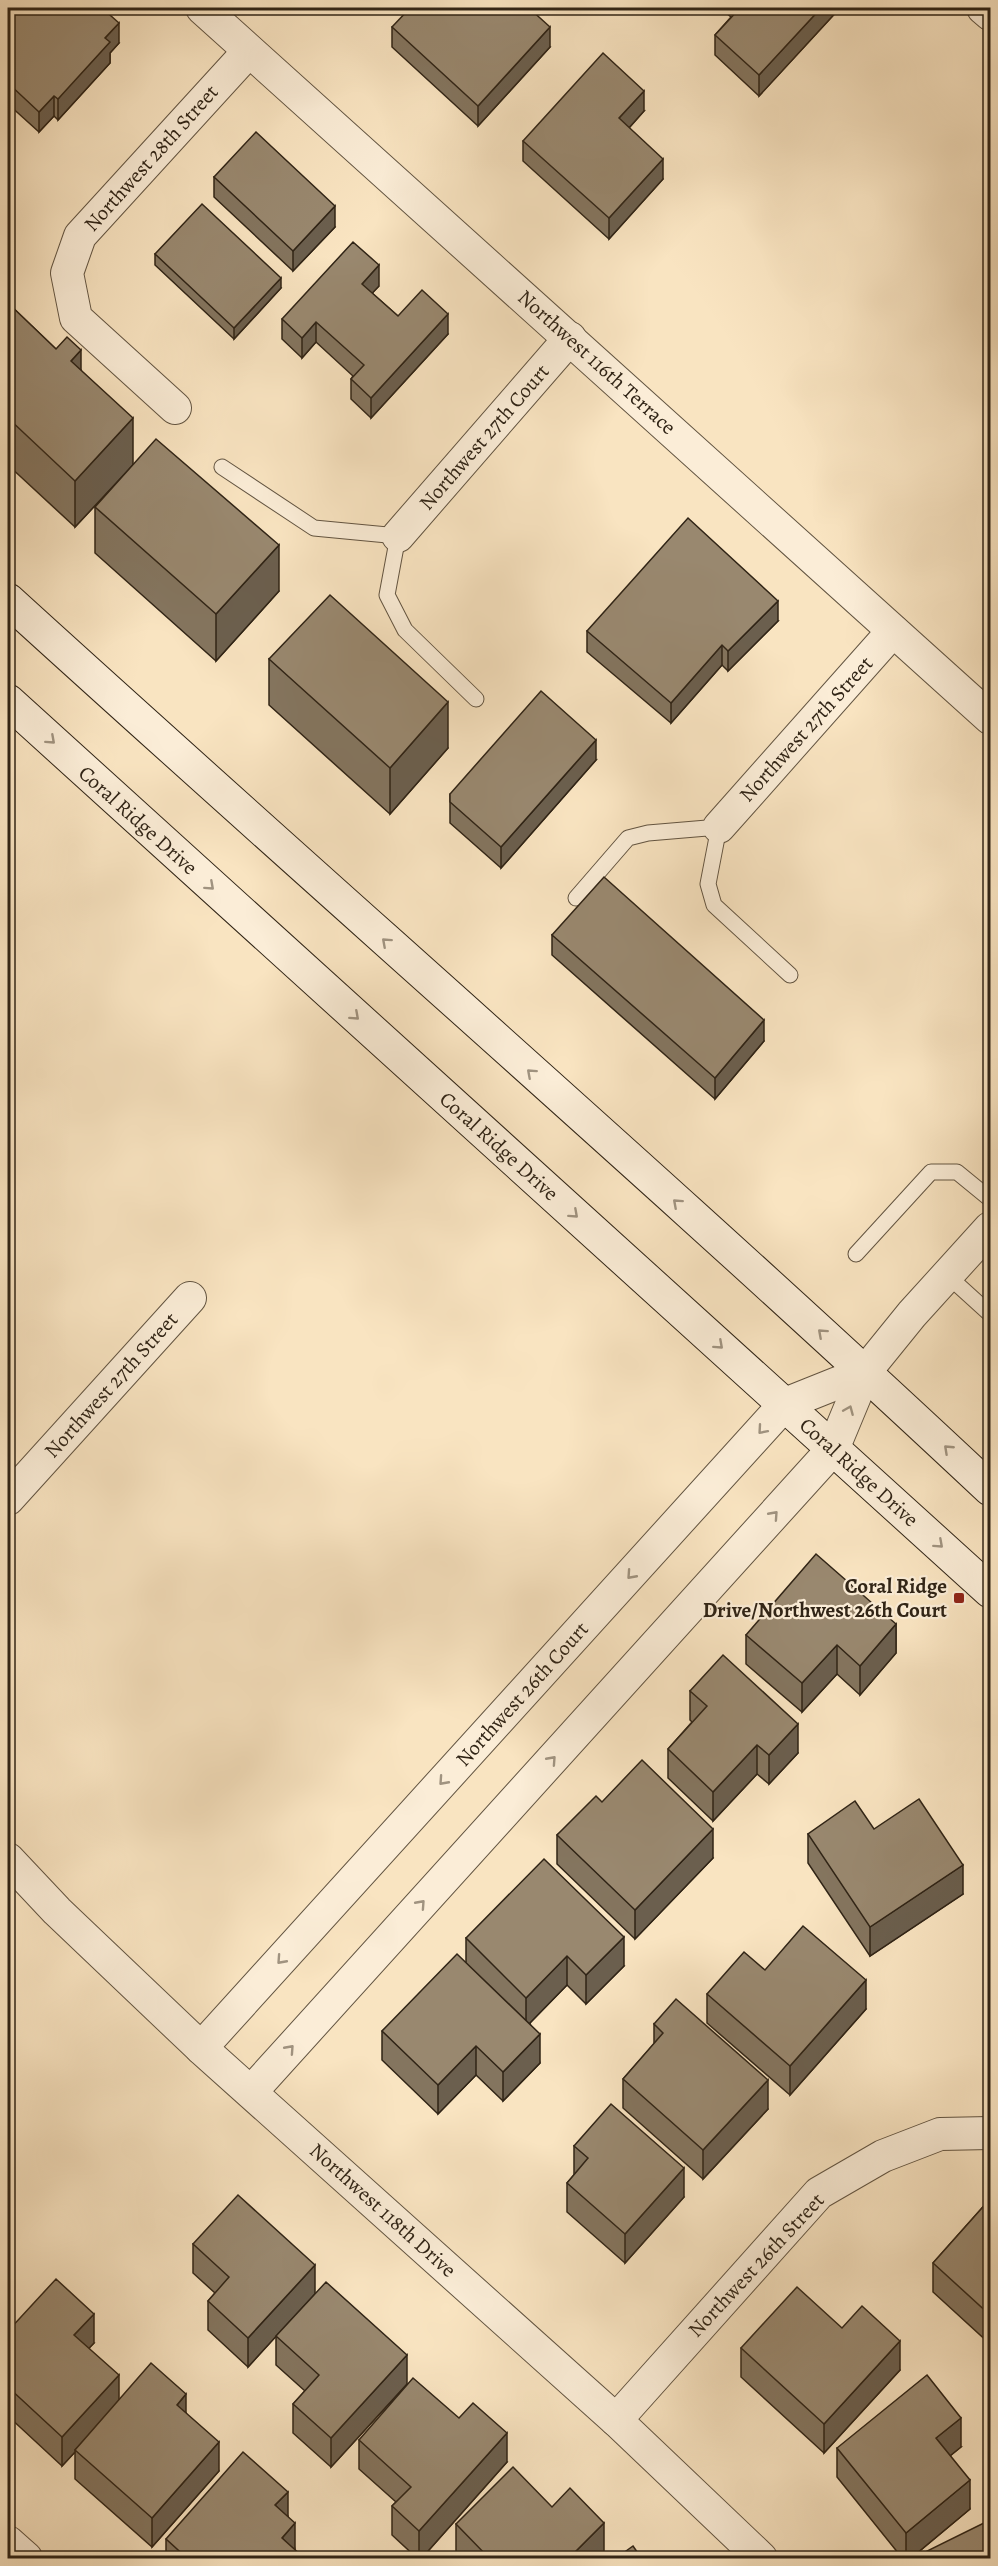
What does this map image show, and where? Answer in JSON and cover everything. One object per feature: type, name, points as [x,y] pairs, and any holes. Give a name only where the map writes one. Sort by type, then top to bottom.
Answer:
[{"type":"main road","points":[[8,600],[233,806],[865,1372],[990,1489]]},
{"type":"main road","name":"Coral Ridge Drive","points":[[8,701],[990,1591]]},
{"type":"street","name":"Northwest 116th Terrace","points":[[202,8],[990,718]]},
{"type":"street","points":[[983,8],[990,14]]},
{"type":"street","name":"Northwest 28th Street","points":[[175,408],[76,318],[68,273],[80,236],[249,51]]},
{"type":"street","name":"Northwest 27th Court","points":[[398,536],[570,338]]},
{"type":"street","name":"Northwest 27th Street","points":[[719,827],[893,631]]},
{"type":"street","name":"Northwest 26th Court","points":[[251,2092],[834,1449],[865,1372],[912,1314],[990,1228]]},
{"type":"street","name":"Northwest 27th Street","points":[[8,1499],[190,1298]]},
{"type":"street","name":"Northwest 26th Court","points":[[201,2048],[785,1404],[865,1372]]},
{"type":"street","name":"Northwest 118th Drive","points":[[8,1860],[57,1911],[201,2048],[616,2420],[761,2559]]},
{"type":"street","name":"Northwest 26th Street","points":[[616,2420],[819,2193],[883,2156],[940,2134],[990,2133]]},
{"type":"street","points":[[8,2542],[26,2559]]},
{"type":"lane","points":[[222,467],[314,528],[398,536],[387,595],[405,630],[476,699]]},
{"type":"lane","points":[[576,898],[628,838],[648,833],[719,827],[708,884],[714,905],[790,975]]},
{"type":"lane","points":[[856,1254],[931,1172],[957,1172],[990,1199]]},
{"type":"lane","points":[[947,1275],[990,1314]]},
{"type":"building","points":[[21,8],[102,8],[119,23],[105,38],[110,42],[58,99],[54,96],[39,112],[8,83],[8,22]]},
{"type":"building","points":[[410,8],[529,8],[550,27],[478,106],[392,27]]},
{"type":"building","points":[[740,8],[821,8],[759,75],[715,35]]},
{"type":"building","points":[[603,53],[644,91],[619,118],[663,159],[609,218],[523,141]]},
{"type":"building","points":[[256,132],[335,206],[293,251],[214,177]]},
{"type":"building","points":[[202,204],[281,278],[234,328],[155,254]]},
{"type":"building","points":[[353,242],[379,265],[362,284],[398,316],[422,290],[448,314],[371,398],[351,379],[364,365],[316,322],[302,338],[282,319]]},
{"type":"building","points":[[8,303],[56,349],[67,337],[81,350],[71,361],[133,418],[75,481],[8,418]]},
{"type":"building","points":[[156,439],[279,545],[216,614],[95,507]]},
{"type":"building","points":[[688,518],[778,601],[728,651],[722,645],[671,703],[587,631]]},
{"type":"building","points":[[330,595],[448,702],[390,768],[269,659]]},
{"type":"building","points":[[541,691],[596,740],[501,847],[450,802],[450,794]]},
{"type":"building","points":[[604,877],[764,1020],[715,1078],[552,935]]},
{"type":"building","points":[[816,1554],[896,1624],[860,1666],[837,1645],[802,1683],[746,1635]]},
{"type":"building","points":[[723,1655],[798,1724],[769,1755],[757,1745],[713,1792],[668,1749],[707,1706],[690,1691]]},
{"type":"building","points":[[642,1760],[713,1829],[635,1910],[557,1835],[596,1796],[602,1802]]},
{"type":"building","points":[[919,1799],[963,1865],[870,1927],[808,1834],[855,1801],[874,1829]]},
{"type":"building","points":[[544,1859],[624,1937],[586,1975],[567,1956],[526,1998],[466,1938]]},
{"type":"building","points":[[803,1926],[866,1980],[790,2066],[707,1994],[744,1952],[765,1970]]},
{"type":"building","points":[[457,1954],[540,2034],[503,2072],[476,2046],[438,2085],[382,2031]]},
{"type":"building","points":[[676,1999],[768,2080],[703,2150],[623,2079],[663,2033],[654,2024]]},
{"type":"building","points":[[611,2104],[684,2168],[625,2234],[567,2183],[588,2158],[574,2146]]},
{"type":"building","points":[[238,2195],[315,2265],[248,2338],[208,2301],[229,2277],[193,2244]]},
{"type":"building","points":[[990,2199],[990,2315],[933,2263]]},
{"type":"building","points":[[56,2279],[94,2314],[74,2335],[119,2375],[62,2437],[8,2387],[8,2331]]},
{"type":"building","points":[[326,2282],[407,2355],[331,2438],[293,2404],[319,2375],[276,2336]]},
{"type":"building","points":[[797,2287],[842,2328],[862,2306],[900,2341],[824,2424],[741,2348]]},
{"type":"building","points":[[151,2363],[186,2394],[177,2405],[219,2442],[152,2518],[75,2450]]},
{"type":"building","points":[[927,2375],[961,2418],[936,2438],[970,2480],[906,2533],[837,2448]]},
{"type":"building","points":[[413,2378],[459,2418],[473,2403],[507,2433],[419,2531],[392,2506],[411,2487],[359,2440]]},
{"type":"building","points":[[243,2452],[288,2492],[275,2505],[295,2523],[282,2538],[302,2556],[299,2559],[188,2559],[166,2539]]},
{"type":"building","points":[[513,2467],[552,2507],[570,2488],[604,2523],[568,2559],[490,2559],[456,2524]]},
{"type":"building","points":[[990,2520],[990,2559],[916,2559],[915,2557]]},
{"type":"building","points":[[633,2546],[642,2559],[615,2559]]},
{"type":"place","name":"Coral Ridge Drive/Northwest 26th Court","points":[[959,1598]]}]
